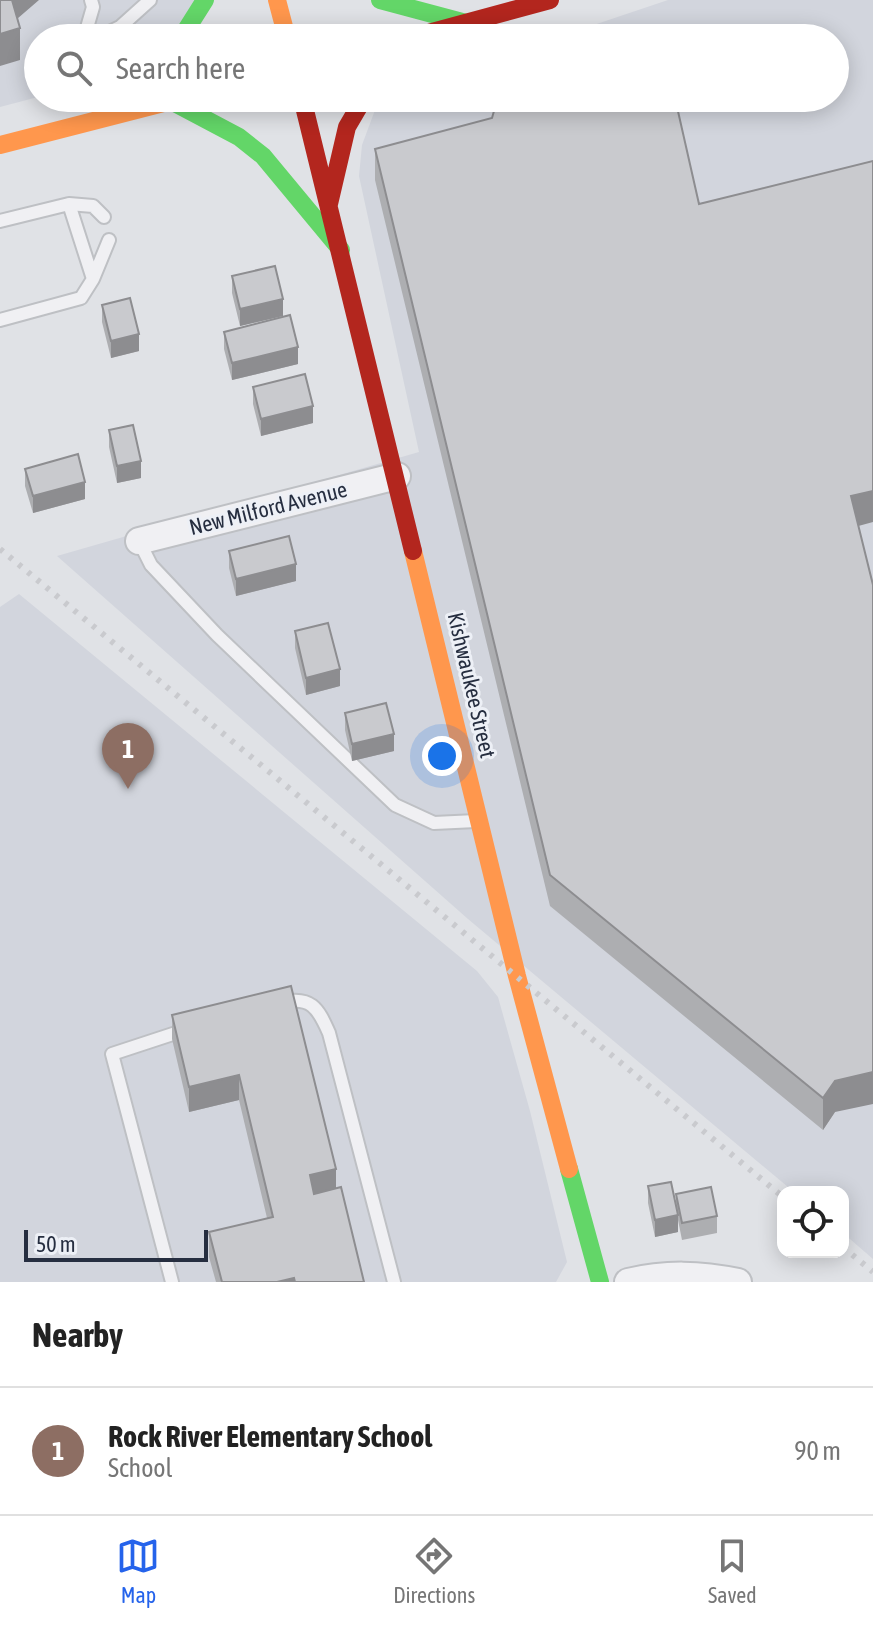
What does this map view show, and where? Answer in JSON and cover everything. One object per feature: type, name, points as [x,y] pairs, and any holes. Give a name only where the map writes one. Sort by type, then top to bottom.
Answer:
[{"type":"street","points":[[190,24],[205,0]]},
{"type":"street","points":[[277,0],[283,24]]},
{"type":"street","points":[[380,0],[466,23]]},
{"type":"street","points":[[462,24],[529,3],[550,0]]},
{"type":"street","points":[[0,145],[106,112]]},
{"type":"street","points":[[199,112],[263,156],[341,250]]},
{"type":"street","name":"Kishwaukee Street","points":[[306,112],[517,976],[600,1282]]},
{"type":"street","points":[[329,204],[347,127],[356,112]]},
{"type":"street","name":"New Milford Avenue","points":[[139,541],[397,476]]},
{"type":"street","points":[[628,1282],[658,1275],[703,1275],[738,1282]]},
{"type":"lane","points":[[87,24],[91,0]]},
{"type":"lane","points":[[123,24],[150,0]]},
{"type":"lane","points":[[0,221],[69,204],[93,206],[104,217]]},
{"type":"lane","points":[[69,204],[93,279]]},
{"type":"lane","points":[[0,320],[81,298],[93,279],[109,240]]},
{"type":"lane","points":[[139,541],[151,565],[217,635],[395,805],[434,823],[480,821]]},
{"type":"lane","points":[[263,1008],[292,1000],[318,1008],[329,1033],[394,1282]]},
{"type":"lane","points":[[172,1282],[112,1054],[205,1024]]},
{"type":"shaded area","points":[[0,0],[201,0],[183,24],[24,24],[24,101],[0,107]]},
{"type":"shaded area","points":[[668,0],[873,0],[873,1259],[849,1238],[849,1186],[787,1186],[468,919],[57,556],[419,452],[359,176],[362,145],[374,112],[849,112],[849,24],[597,24]]},
{"type":"shaded area","points":[[19,594],[477,971],[498,997],[567,1262],[556,1282],[0,1282],[0,607]]},
{"type":"building","points":[[0,0],[12,0],[20,28],[0,34]]},
{"type":"building","points":[[494,112],[678,112],[699,204],[873,161],[873,491],[851,496],[873,585],[873,1072],[835,1081],[823,1098],[550,875],[375,149],[492,118]]},
{"type":"building","points":[[275,266],[283,299],[240,309],[232,276]]},
{"type":"building","points":[[130,298],[139,334],[111,341],[102,305]]},
{"type":"building","points":[[290,315],[298,347],[232,363],[224,332]]},
{"type":"building","points":[[305,374],[313,406],[261,419],[253,387]]},
{"type":"building","points":[[133,425],[141,461],[117,466],[109,430]]},
{"type":"building","points":[[78,454],[85,482],[33,496],[25,469]]},
{"type":"building","points":[[289,536],[296,564],[236,579],[229,551]]},
{"type":"building","points":[[328,623],[340,669],[306,678],[295,631]]},
{"type":"building","points":[[386,703],[394,734],[352,744],[345,713]]},
{"type":"building","points":[[291,986],[336,1169],[310,1175],[314,1194],[341,1187],[364,1282],[295,1282],[294,1278],[277,1282],[222,1282],[209,1232],[273,1217],[239,1075],[189,1087],[172,1015]]},
{"type":"building","points":[[671,1182],[678,1215],[655,1220],[648,1186]]},
{"type":"building","points":[[711,1187],[717,1216],[682,1223],[676,1194]]},
{"type":"railway","points":[[0,549],[777,1192]]},
{"type":"railway","points":[[849,1252],[873,1272]]},
{"type":"traffic: fast","points":[[190,24],[205,0]]},
{"type":"traffic: fast","points":[[380,0],[466,23]]},
{"type":"traffic: fast","points":[[192,112],[239,137],[263,156],[341,250]]},
{"type":"traffic: fast","points":[[569,1169],[600,1282]]},
{"type":"traffic: slow","points":[[277,0],[283,24]]},
{"type":"traffic: slow","points":[[0,145],[128,112]]},
{"type":"traffic: slow","points":[[413,551],[517,976],[569,1169]]},
{"type":"traffic: jam","points":[[462,24],[550,0]]},
{"type":"traffic: jam","points":[[305,112],[413,551]]},
{"type":"traffic: jam","points":[[329,204],[347,127],[356,112]]},
{"type":"place","name":"Rock River Elementary School","points":[[128,789]]}]
